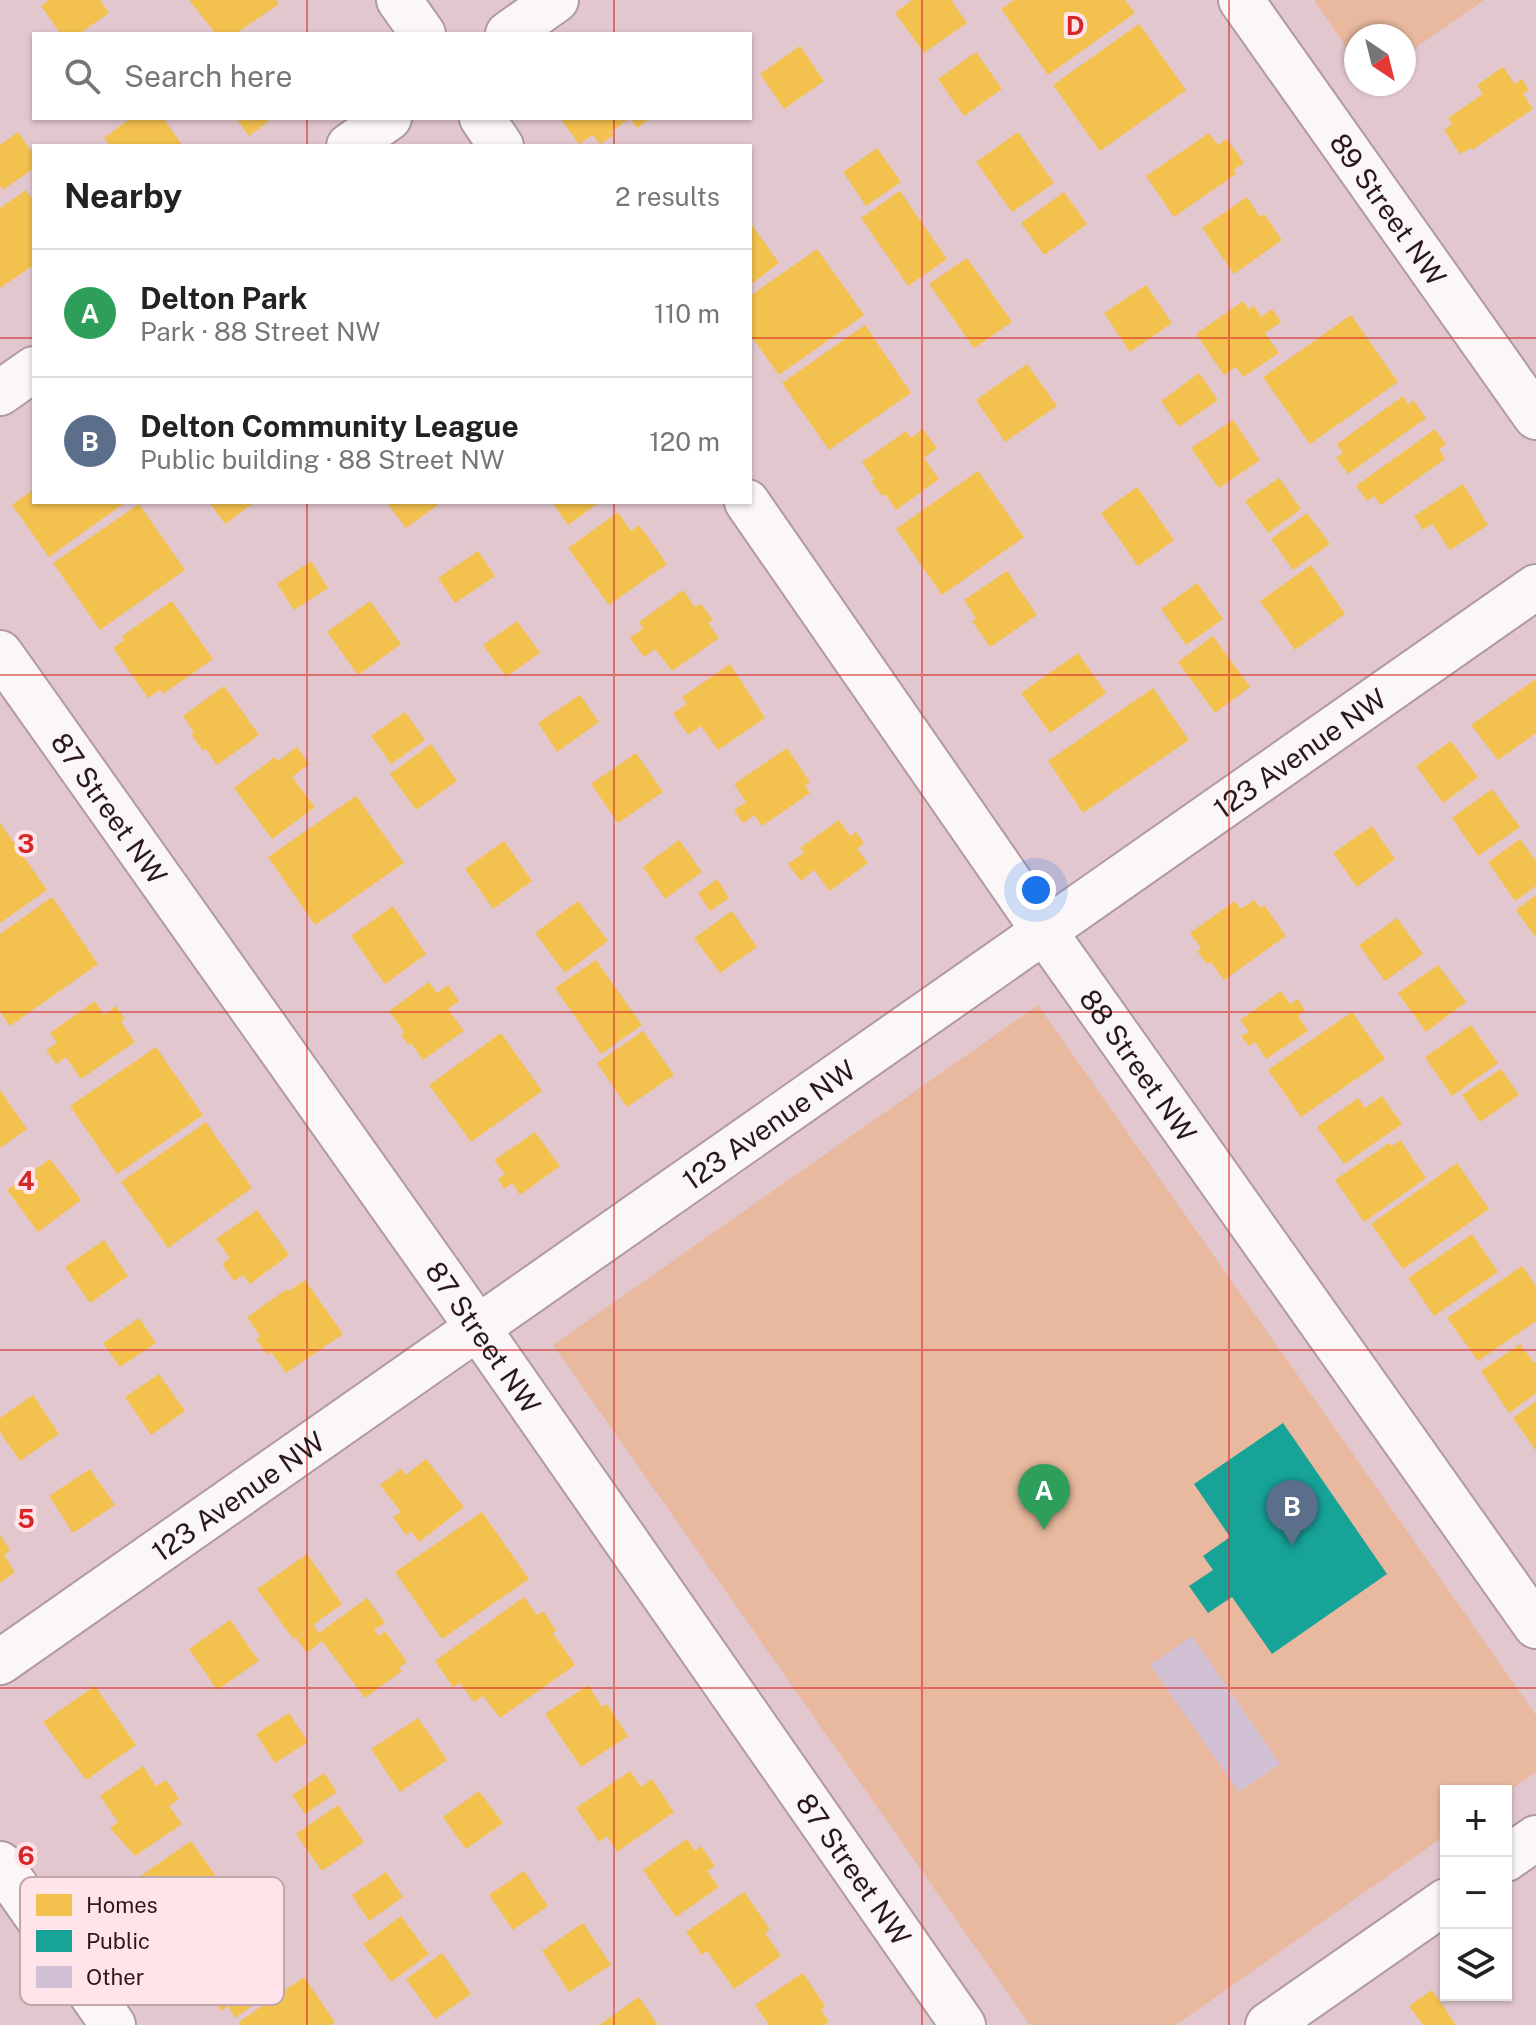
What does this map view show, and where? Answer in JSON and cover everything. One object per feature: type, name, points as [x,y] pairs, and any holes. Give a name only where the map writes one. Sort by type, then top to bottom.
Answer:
[{"type":"street","points":[[399,0],[422,32]]},
{"type":"street","points":[[511,32],[556,0]]},
{"type":"street","name":"89 Street NW","points":[[1241,0],[1536,417]]},
{"type":"street","points":[[352,144],[386,120]]},
{"type":"street","points":[[483,120],[500,144]]},
{"type":"street","points":[[0,393],[32,370]]},
{"type":"street","name":"88 Street NW","points":[[748,504],[1044,931],[1536,1626]]},
{"type":"street","name":"123 Avenue NW","points":[[0,1662],[1536,587]]},
{"type":"street","name":"87 Street NW","points":[[0,653],[478,1328],[963,2025]]},
{"type":"street","points":[[1509,1857],[1536,1838]]},
{"type":"street","points":[[0,1864],[20,1892]]},
{"type":"street","points":[[1268,2025],[1440,1905]]},
{"type":"street","points":[[99,2005],[113,2025]]},
{"type":"shaded area","points":[[1314,0],[1484,0],[1416,48],[1416,24],[1344,24],[1344,44]]},
{"type":"shaded area","points":[[1038,1005],[1536,1715],[1536,1772],[1512,1789],[1512,1785],[1440,1785],[1440,1839],[1176,2025],[1030,2025],[553,1345]]},
{"type":"building: Homes","points":[[49,0],[100,0],[109,13],[82,32],[60,32],[41,6]]},
{"type":"building: Homes","points":[[189,0],[276,0],[279,4],[238,32],[214,32]]},
{"type":"building: Homes","points":[[912,0],[951,0],[967,23],[924,53],[895,13]]},
{"type":"building: Homes","points":[[1014,0],[1125,0],[1135,13],[1048,75],[1001,9]]},
{"type":"building: Homes","points":[[1139,24],[1186,90],[1100,151],[1053,85]]},
{"type":"building: Homes","points":[[800,46],[824,81],[784,109],[760,74]]},
{"type":"building: Homes","points":[[976,52],[1002,89],[964,116],[938,79]]},
{"type":"building: Homes","points":[[1503,67],[1515,84],[1522,79],[1529,90],[1523,94],[1533,109],[1472,150],[1460,154],[1444,130],[1452,124],[1448,118],[1483,94],[1477,85]]},
{"type":"building: Homes","points":[[128,120],[164,120],[182,144],[108,144],[104,138]]},
{"type":"building: Homes","points":[[237,120],[269,121],[249,136]]},
{"type":"building: Homes","points":[[561,120],[627,120],[611,132],[614,135],[600,144],[593,135],[579,144]]},
{"type":"building: Homes","points":[[631,120],[648,120],[637,128]]},
{"type":"building: Homes","points":[[18,132],[32,152],[32,169],[3,190],[0,186],[0,145]]},
{"type":"building: Homes","points":[[1018,132],[1054,183],[1012,212],[976,162]]},
{"type":"building: Homes","points":[[1209,133],[1218,145],[1227,139],[1244,163],[1234,170],[1236,174],[1174,217],[1146,176]]},
{"type":"building: Homes","points":[[877,148],[901,182],[866,206],[843,172]]},
{"type":"building: Homes","points":[[26,190],[32,199],[32,266],[0,288],[0,208]]},
{"type":"building: Homes","points":[[900,191],[947,259],[908,286],[861,218]]},
{"type":"building: Homes","points":[[1064,192],[1087,224],[1044,255],[1021,223]]},
{"type":"building: Homes","points":[[1247,197],[1260,217],[1264,214],[1282,240],[1234,274],[1202,228]]},
{"type":"building: Homes","points":[[752,225],[779,263],[752,283]]},
{"type":"building: Homes","points":[[817,249],[864,315],[779,375],[752,338],[752,295]]},
{"type":"building: Homes","points":[[967,258],[1012,322],[974,348],[929,284]]},
{"type":"building: Homes","points":[[1146,285],[1172,323],[1130,352],[1104,313]]},
{"type":"building: Homes","points":[[1243,301],[1249,309],[1254,306],[1261,317],[1272,309],[1281,322],[1265,333],[1279,353],[1243,377],[1236,367],[1224,375],[1196,334]]},
{"type":"building: Homes","points":[[1351,315],[1398,382],[1310,444],[1263,377]]},
{"type":"building: Homes","points":[[865,325],[911,393],[829,450],[782,383]]},
{"type":"building: Homes","points":[[1027,364],[1057,406],[1005,442],[976,400]]},
{"type":"building: Homes","points":[[1199,373],[1218,400],[1179,427],[1161,401]]},
{"type":"building: Homes","points":[[1403,396],[1408,405],[1413,400],[1426,418],[1348,474],[1336,458],[1343,453],[1337,444]]},
{"type":"building: Homes","points":[[1233,420],[1260,460],[1219,488],[1191,448]]},
{"type":"building: Homes","points":[[923,429],[937,448],[924,458],[939,479],[896,510],[871,481],[874,479],[862,462],[906,431],[911,438]]},
{"type":"building: Homes","points":[[1435,429],[1446,444],[1439,449],[1445,459],[1381,505],[1374,496],[1367,501],[1356,486]]},
{"type":"building: Homes","points":[[978,471],[1024,537],[942,595],[896,529]]},
{"type":"building: Homes","points":[[1279,478],[1301,509],[1268,533],[1245,501]]},
{"type":"building: Homes","points":[[1463,484],[1488,525],[1450,550],[1432,524],[1423,530],[1414,516]]},
{"type":"building: Homes","points":[[1137,487],[1174,540],[1138,566],[1101,513]]},
{"type":"building: Homes","points":[[32,490],[32,504],[123,504],[49,557],[12,505]]},
{"type":"building: Homes","points":[[139,504],[185,570],[100,630],[53,563]]},
{"type":"building: Homes","points":[[210,504],[252,504],[225,524]]},
{"type":"building: Homes","points":[[388,504],[439,504],[406,528]]},
{"type":"building: Homes","points":[[553,504],[597,504],[568,525]]},
{"type":"building: Homes","points":[[618,512],[631,531],[639,525],[667,564],[609,605],[568,548]]},
{"type":"building: Homes","points":[[1307,513],[1330,544],[1293,570],[1271,539]]},
{"type":"building: Homes","points":[[478,551],[495,576],[455,603],[438,578]]},
{"type":"building: Homes","points":[[311,561],[328,588],[294,610],[277,584]]},
{"type":"building: Homes","points":[[1311,565],[1345,614],[1295,650],[1260,601]]},
{"type":"building: Homes","points":[[1007,571],[1037,615],[990,647],[972,621],[976,619],[964,600]]},
{"type":"building: Homes","points":[[1197,583],[1223,619],[1186,645],[1161,609]]},
{"type":"building: Homes","points":[[683,590],[695,607],[701,604],[713,620],[708,623],[719,638],[672,671],[655,649],[644,657],[630,638],[643,628],[639,622]]},
{"type":"building: Homes","points":[[172,601],[213,659],[163,694],[160,690],[148,698],[113,648],[124,640],[122,636]]},
{"type":"building: Homes","points":[[370,601],[401,644],[358,675],[327,632]]},
{"type":"building: Homes","points":[[517,621],[540,653],[506,677],[483,645]]},
{"type":"building: Homes","points":[[1213,636],[1250,687],[1215,713],[1178,662]]},
{"type":"building: Homes","points":[[1078,653],[1106,693],[1050,733],[1021,693]]},
{"type":"building: Homes","points":[[730,664],[765,718],[718,750],[701,726],[688,735],[673,713],[687,704],[682,697]]},
{"type":"building: Homes","points":[[1536,679],[1536,733],[1498,760],[1471,725]]},
{"type":"building: Homes","points":[[224,686],[259,735],[217,765],[191,734],[194,732],[183,716]]},
{"type":"building: Homes","points":[[1153,688],[1189,740],[1083,813],[1048,761]]},
{"type":"building: Homes","points":[[580,695],[599,722],[557,752],[538,723]]},
{"type":"building: Homes","points":[[405,712],[425,740],[391,764],[371,736]]},
{"type":"building: Homes","points":[[1451,741],[1478,777],[1443,803],[1416,766]]},
{"type":"building: Homes","points":[[431,744],[457,781],[416,810],[390,774]]},
{"type":"building: Homes","points":[[297,747],[309,764],[292,777],[315,807],[272,839],[234,788],[275,757],[278,761]]},
{"type":"building: Homes","points":[[787,748],[810,782],[805,786],[810,793],[762,826],[754,815],[743,823],[734,810],[746,802],[734,784]]},
{"type":"building: Homes","points":[[636,753],[663,792],[618,823],[591,784]]},
{"type":"building: Homes","points":[[1492,789],[1520,827],[1478,856],[1452,818]]},
{"type":"building: Homes","points":[[356,796],[404,863],[315,925],[268,857]]},
{"type":"building: Homes","points":[[839,820],[850,836],[856,832],[864,843],[857,849],[868,863],[830,891],[814,870],[801,881],[788,864],[804,853],[800,848]]},
{"type":"building: Homes","points":[[0,823],[47,890],[0,923]]},
{"type":"building: Homes","points":[[1372,826],[1395,859],[1357,887],[1333,853]]},
{"type":"building: Homes","points":[[1520,839],[1536,861],[1536,886],[1515,901],[1488,862]]},
{"type":"building: Homes","points":[[679,840],[702,872],[665,899],[643,867]]},
{"type":"building: Homes","points":[[504,841],[532,881],[493,909],[465,869]]},
{"type":"building: Homes","points":[[717,879],[729,898],[710,911],[698,893]]},
{"type":"building: Homes","points":[[1536,895],[1536,938],[1516,910]]},
{"type":"building: Homes","points":[[52,897],[98,964],[10,1026],[0,1012],[0,934]]},
{"type":"building: Homes","points":[[1254,900],[1260,908],[1264,905],[1286,936],[1224,980],[1211,962],[1207,964],[1197,951],[1201,948],[1190,933],[1235,901],[1241,909]]},
{"type":"building: Homes","points":[[578,901],[608,941],[565,973],[535,933]]},
{"type":"building: Homes","points":[[393,906],[426,954],[385,984],[351,936]]},
{"type":"building: Homes","points":[[732,911],[757,947],[720,973],[694,938]]},
{"type":"building: Homes","points":[[1397,918],[1423,954],[1385,981],[1359,945]]},
{"type":"building: Homes","points":[[596,960],[642,1025],[601,1054],[555,988]]},
{"type":"building: Homes","points":[[1438,965],[1466,1002],[1426,1032],[1398,993]]},
{"type":"building: Homes","points":[[429,982],[437,993],[448,985],[459,1001],[448,1009],[464,1031],[423,1060],[401,1035],[404,1032],[389,1011]]},
{"type":"building: Homes","points":[[1281,991],[1290,1004],[1298,999],[1305,1011],[1298,1016],[1308,1031],[1266,1059],[1255,1042],[1249,1046],[1241,1036],[1249,1032],[1240,1020]]},
{"type":"building: Homes","points":[[95,1001],[104,1015],[116,1006],[125,1019],[121,1022],[135,1042],[81,1079],[66,1057],[56,1064],[46,1050],[57,1043],[50,1033]]},
{"type":"building: Homes","points":[[1352,1012],[1385,1059],[1301,1117],[1268,1070]]},
{"type":"building: Homes","points":[[1471,1025],[1498,1063],[1452,1096],[1425,1057]]},
{"type":"building: Homes","points":[[643,1031],[674,1075],[627,1107],[597,1063]]},
{"type":"building: Homes","points":[[501,1033],[542,1091],[471,1142],[429,1085]]},
{"type":"building: Homes","points":[[156,1047],[203,1115],[117,1174],[70,1106]]},
{"type":"building: Homes","points":[[1501,1069],[1519,1095],[1480,1122],[1462,1095]]},
{"type":"building: Homes","points":[[0,1090],[27,1129],[0,1148]]},
{"type":"building: Homes","points":[[1382,1096],[1402,1124],[1344,1164],[1317,1127],[1358,1098],[1365,1108]]},
{"type":"building: Homes","points":[[206,1122],[252,1188],[168,1248],[121,1182]]},
{"type":"building: Homes","points":[[535,1132],[560,1166],[520,1195],[512,1183],[504,1189],[498,1179],[505,1174],[494,1160]]},
{"type":"building: Homes","points":[[1400,1140],[1426,1178],[1364,1222],[1335,1180],[1389,1143],[1392,1146]]},
{"type":"building: Homes","points":[[50,1159],[81,1200],[38,1232],[7,1190]]},
{"type":"building: Homes","points":[[1457,1163],[1489,1209],[1403,1269],[1371,1224]]},
{"type":"building: Homes","points":[[257,1210],[289,1255],[250,1284],[243,1275],[234,1281],[222,1264],[230,1258],[216,1239]]},
{"type":"building: Homes","points":[[1472,1234],[1498,1272],[1434,1316],[1408,1278]]},
{"type":"building: Homes","points":[[104,1240],[128,1276],[90,1303],[65,1267]]},
{"type":"building: Homes","points":[[1522,1266],[1536,1286],[1536,1321],[1478,1361],[1447,1318]]},
{"type":"building: Homes","points":[[305,1280],[343,1334],[286,1373],[271,1352],[267,1355],[256,1339],[260,1336],[247,1317]]},
{"type":"building: Homes","points":[[139,1318],[156,1343],[120,1367],[103,1343]]},
{"type":"building: Homes","points":[[1520,1344],[1534,1363],[1536,1361],[1536,1393],[1509,1413],[1481,1371]]},
{"type":"building: Homes","points":[[159,1374],[185,1411],[151,1435],[125,1397]]},
{"type":"building: Homes","points":[[33,1395],[59,1434],[20,1461],[0,1432],[0,1418]]},
{"type":"building: Homes","points":[[1536,1401],[1536,1451],[1513,1418]]},
{"type":"building: Homes","points":[[426,1459],[464,1507],[419,1542],[411,1531],[406,1535],[393,1517],[401,1512],[380,1485],[401,1469],[406,1475]]},
{"type":"building: Homes","points":[[90,1469],[115,1505],[73,1533],[49,1496]]},
{"type":"building: Homes","points":[[482,1512],[529,1579],[442,1639],[395,1572]]},
{"type":"building: Homes","points":[[0,1535],[10,1550],[4,1555],[15,1572],[0,1583]]},
{"type":"building: Homes","points":[[307,1554],[342,1604],[313,1625],[319,1633],[367,1598],[385,1623],[374,1630],[379,1636],[385,1631],[407,1662],[399,1668],[402,1671],[365,1698],[322,1641],[307,1653],[296,1638],[309,1628],[293,1639],[257,1589]]},
{"type":"building: Homes","points":[[524,1597],[537,1615],[543,1611],[556,1630],[553,1633],[575,1665],[500,1718],[483,1696],[474,1702],[460,1683],[453,1687],[435,1661]]},
{"type":"building: Homes","points":[[230,1620],[259,1661],[217,1690],[189,1649]]},
{"type":"building: Homes","points":[[588,1685],[602,1707],[607,1704],[628,1736],[581,1767],[545,1714]]},
{"type":"building: Homes","points":[[95,1686],[136,1745],[86,1780],[43,1722]]},
{"type":"building: Homes","points":[[289,1713],[308,1742],[275,1763],[256,1734]]},
{"type":"building: Homes","points":[[418,1718],[447,1760],[400,1792],[371,1749]]},
{"type":"building: Homes","points":[[143,1766],[156,1786],[166,1780],[179,1799],[169,1806],[182,1824],[135,1856],[110,1828],[118,1822],[100,1796]]},
{"type":"building: Homes","points":[[630,1771],[641,1787],[652,1779],[674,1812],[617,1852],[607,1836],[599,1842],[576,1808]]},
{"type":"building: Homes","points":[[324,1773],[337,1792],[305,1814],[292,1795]]},
{"type":"building: Homes","points":[[479,1791],[503,1823],[466,1849],[443,1817]]},
{"type":"building: Homes","points":[[338,1805],[364,1842],[322,1871],[296,1834]]},
{"type":"building: Homes","points":[[687,1839],[695,1851],[701,1846],[715,1866],[707,1871],[719,1887],[676,1917],[643,1870]]},
{"type":"building: Homes","points":[[191,1841],[217,1877],[139,1877]]},
{"type":"building: Homes","points":[[524,1871],[548,1906],[513,1930],[489,1895]]},
{"type":"building: Homes","points":[[386,1872],[403,1897],[369,1921],[352,1895]]},
{"type":"building: Homes","points":[[744,1892],[770,1929],[765,1933],[781,1956],[734,1989],[707,1951],[702,1955],[686,1932]]},
{"type":"building: Homes","points":[[401,1916],[429,1954],[391,1982],[363,1944]]},
{"type":"building: Homes","points":[[583,1923],[611,1965],[569,1992],[542,1951]]},
{"type":"building: Homes","points":[[442,1953],[471,1994],[435,2019],[406,1979]]},
{"type":"building: Homes","points":[[803,1973],[825,2006],[821,2010],[829,2022],[824,2025],[769,2025],[755,2005]]},
{"type":"building: Homes","points":[[304,1977],[335,2022],[331,2025],[241,2025],[239,2022],[264,2005],[284,2005],[284,1991]]},
{"type":"building: Homes","points":[[1432,1990],[1456,2025],[1423,2025],[1409,2006]]},
{"type":"building: Homes","points":[[639,1997],[658,2025],[599,2025]]},
{"type":"building: Homes","points":[[217,2005],[253,2005],[235,2018],[228,2006],[221,2011]]},
{"type":"building: Public","points":[[1283,1423],[1387,1574],[1272,1654],[1232,1597],[1208,1613],[1189,1586],[1213,1570],[1203,1556],[1230,1537],[1194,1484]]},
{"type":"building: Other","points":[[1192,1636],[1280,1764],[1239,1792],[1150,1665]]},
{"type":"place","name":"Delton Park","points":[[1044,1530]]},
{"type":"place","name":"Delton Community League","points":[[1292,1546]]}]
